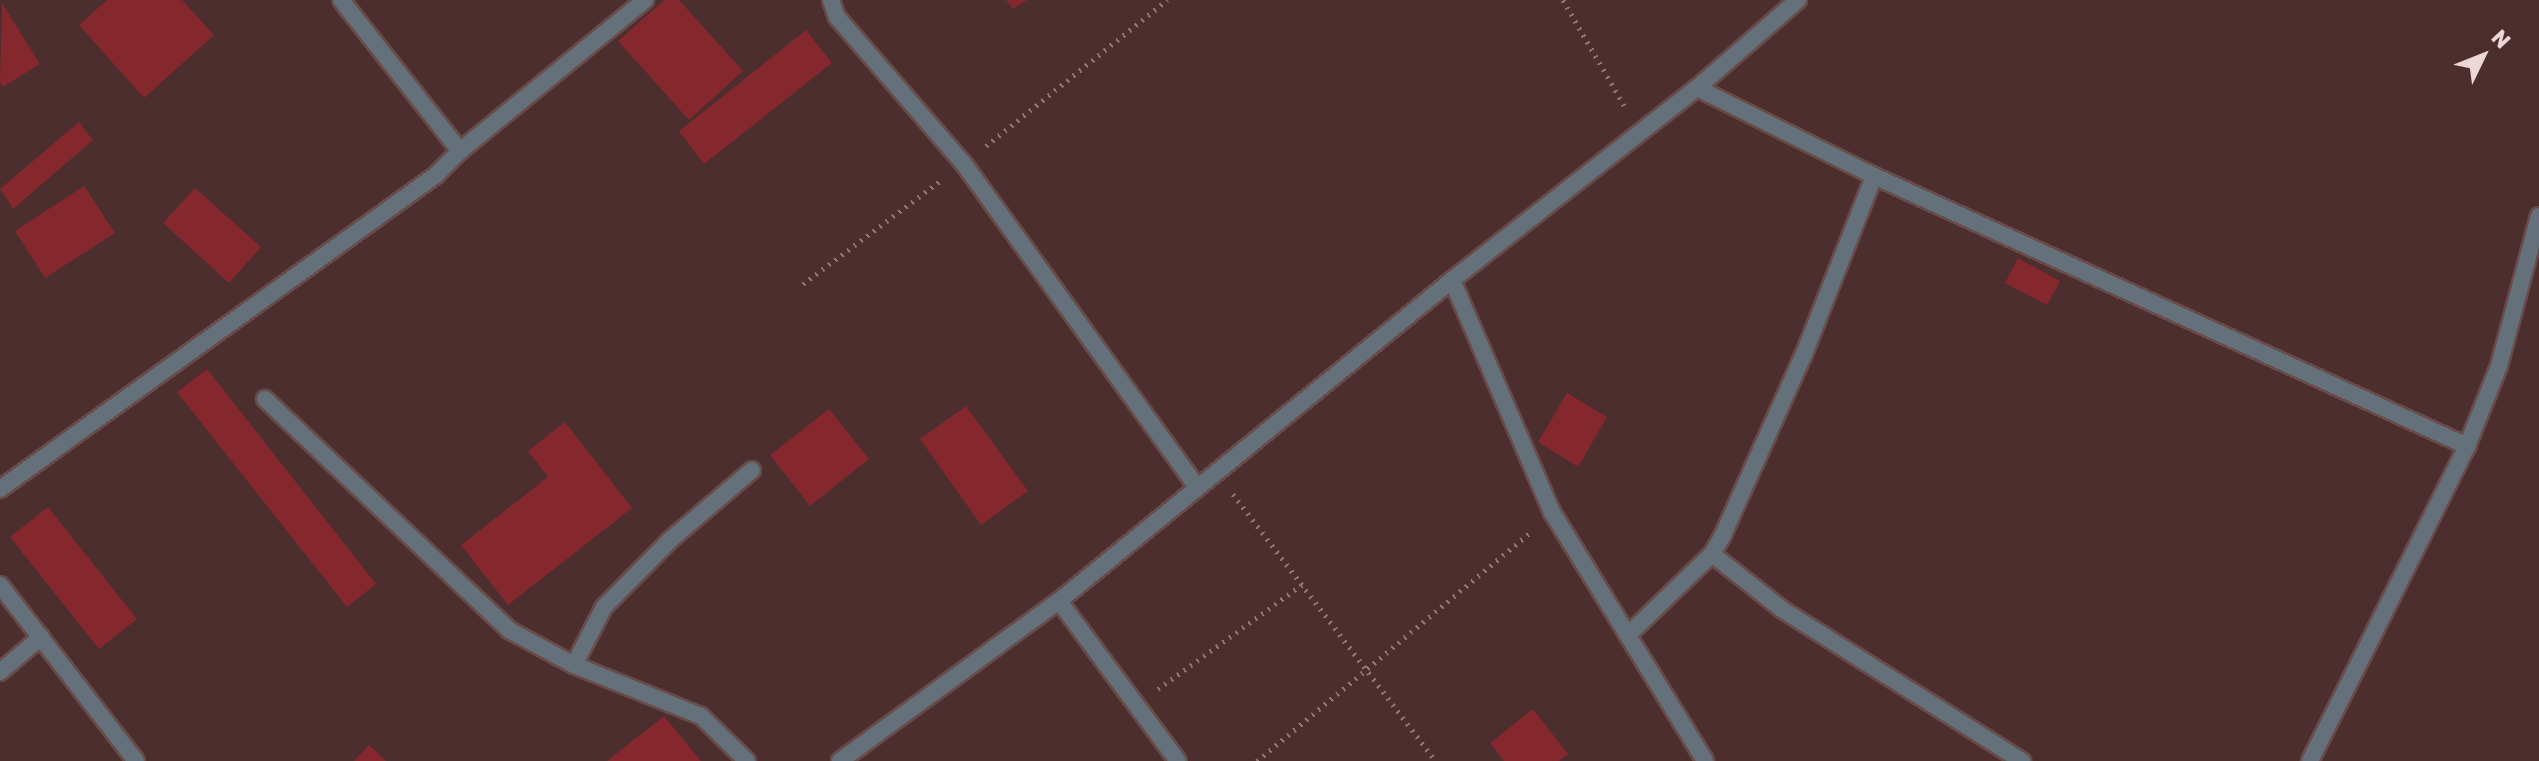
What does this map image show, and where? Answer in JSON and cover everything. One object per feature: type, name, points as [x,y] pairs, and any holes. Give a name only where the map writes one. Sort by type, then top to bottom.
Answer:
[{"type":"street","points":[[341,0],[460,151]]},
{"type":"street","points":[[0,489],[436,175],[460,151],[645,0]]},
{"type":"street","points":[[831,0],[837,17],[973,176],[1197,487]]},
{"type":"street","points":[[840,761],[1059,601],[1452,280],[1638,131],[1697,88],[1798,0]]},
{"type":"street","points":[[1697,88],[1874,176],[2467,446]]},
{"type":"street","points":[[1628,635],[1712,554],[1804,354],[1874,176]]},
{"type":"street","points":[[2310,761],[2467,446],[2499,366],[2539,216]]},
{"type":"street","points":[[1452,280],[1552,512],[1705,761]]},
{"type":"street","points":[[265,399],[509,630],[574,665],[701,716],[747,761]]},
{"type":"street","points":[[574,665],[604,607],[669,541],[752,470]]},
{"type":"street","points":[[1712,554],[1783,610],[2022,761]]},
{"type":"street","points":[[0,585],[136,761]]},
{"type":"street","points":[[1059,601],[1178,761]]},
{"type":"street","points":[[0,672],[41,637]]},
{"type":"path","points":[[1563,0],[1638,131]]},
{"type":"path","points":[[1217,474],[1436,761]]},
{"type":"path","points":[[1257,761],[1552,512]]},
{"type":"path","points":[[1135,707],[1303,584]]},
{"type":"building","points":[[107,0],[182,0],[214,35],[144,98],[79,25]]},
{"type":"building","points":[[664,0],[679,0],[743,71],[689,120],[618,41]]},
{"type":"building","points":[[1006,0],[1027,0],[1013,9]]},
{"type":"building","points":[[2,3],[40,64],[3,87],[0,82]]},
{"type":"building","points":[[806,30],[832,63],[704,164],[679,131]]},
{"type":"building","points":[[79,122],[93,140],[13,209],[0,189]]},
{"type":"building","points":[[84,186],[115,233],[45,278],[15,231]]},
{"type":"building","points":[[195,188],[261,247],[229,283],[163,223]]},
{"type":"building","points":[[2018,258],[2060,281],[2047,305],[2005,283]]},
{"type":"building","points":[[207,369],[376,584],[347,607],[177,392]]},
{"type":"building","points":[[1567,393],[1607,417],[1578,467],[1538,442]]},
{"type":"building","points":[[966,406],[1028,491],[981,525],[920,439]]},
{"type":"building","points":[[829,409],[869,459],[810,506],[770,455]]},
{"type":"building","points":[[565,422],[632,508],[508,605],[461,545],[548,477],[528,451]]},
{"type":"building","points":[[48,507],[137,619],[99,649],[10,537]]},
{"type":"building","points":[[1533,709],[1568,754],[1559,761],[1504,761],[1490,743]]},
{"type":"building","points":[[664,716],[701,761],[607,761]]},
{"type":"building","points":[[369,745],[386,761],[354,761]]}]
